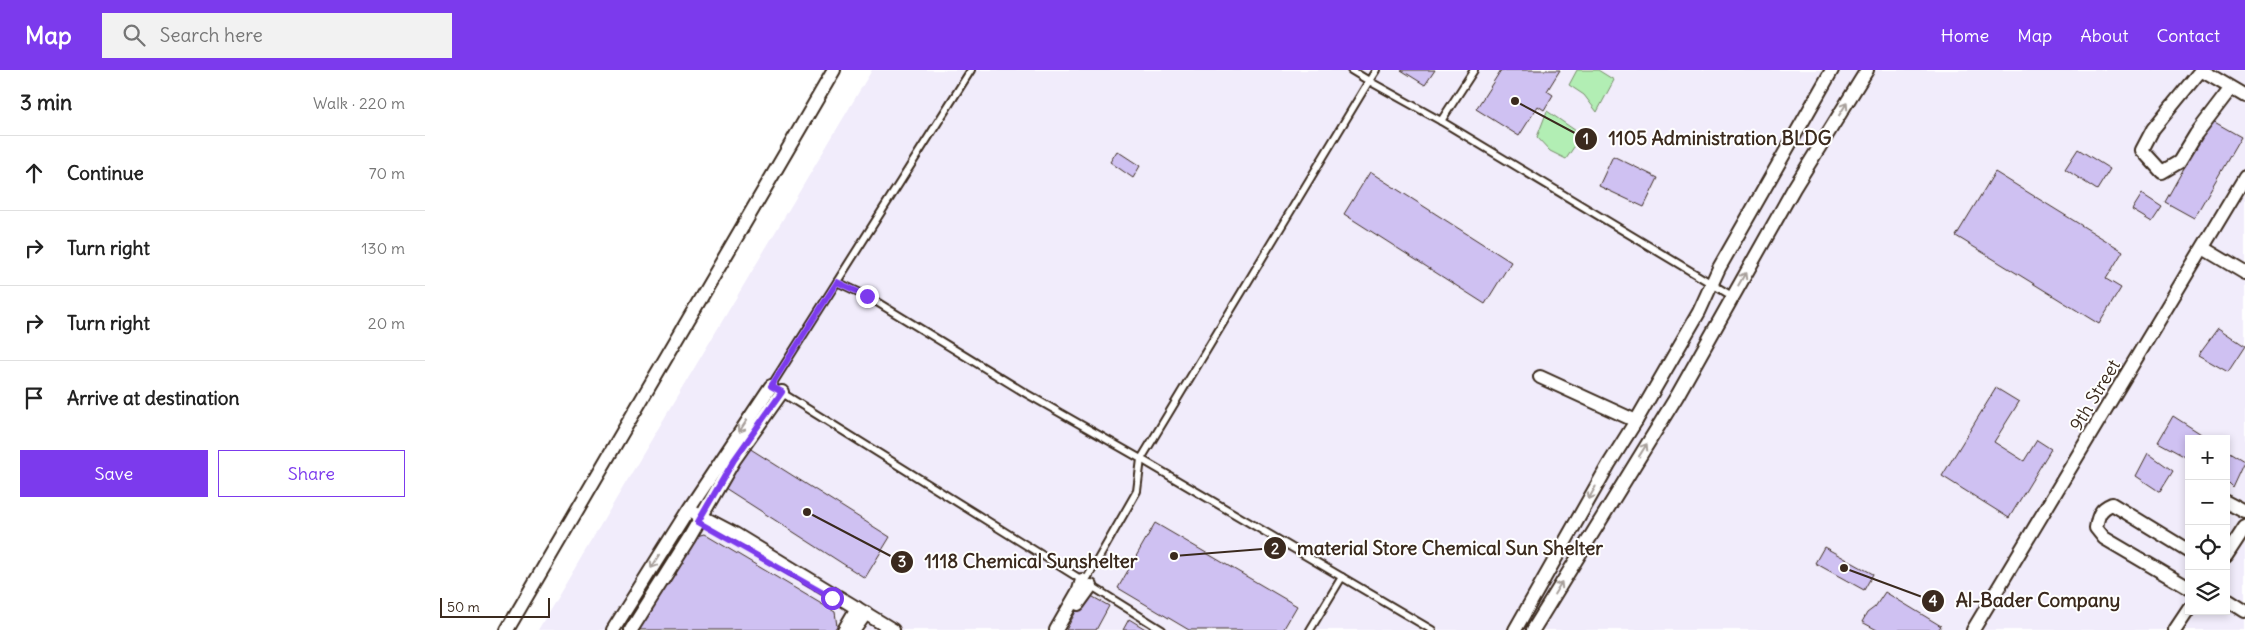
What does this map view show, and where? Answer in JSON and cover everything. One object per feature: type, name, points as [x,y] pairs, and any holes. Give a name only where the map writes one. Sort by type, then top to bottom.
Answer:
[{"type":"street","points":[[507,630],[834,70]]},
{"type":"street","points":[[1515,630],[1609,464],[1699,312],[1711,284],[1832,70]]},
{"type":"street","points":[[1533,630],[1677,396],[1794,188],[1867,70]]},
{"type":"street","points":[[2231,88],[2196,134],[2179,162],[2162,172],[2142,150],[2153,129],[2201,70],[2245,96]]},
{"type":"street","name":"9th Street","points":[[1973,630],[2245,177]]},
{"type":"street","points":[[2203,248],[2245,274]]},
{"type":"street","points":[[1539,377],[1636,421]]},
{"type":"street","points":[[613,630],[687,513],[777,389]]},
{"type":"street","points":[[631,630],[700,519],[777,389]]},
{"type":"street","points":[[2185,549],[2112,504],[2102,508],[2097,517],[2096,528],[2104,538],[2185,586]]},
{"type":"street","points":[[2230,504],[2245,512]]},
{"type":"street","points":[[687,513],[860,613],[893,630]]},
{"type":"street","points":[[2230,550],[2245,527]]},
{"type":"street","points":[[1056,630],[1079,590],[1086,582]]},
{"type":"street","points":[[1063,630],[1086,582]]},
{"type":"street","points":[[2230,602],[2245,611]]},
{"type":"street","points":[[844,630],[860,613]]},
{"type":"street","points":[[854,630],[860,613]]},
{"type":"street","points":[[860,613],[882,630]]},
{"type":"street","points":[[2175,630],[2185,615]]},
{"type":"lane","points":[[971,70],[837,282],[777,389],[1162,630]]},
{"type":"lane","points":[[1351,70],[1441,121],[1732,296]]},
{"type":"lane","points":[[1086,582],[1137,491],[1141,459],[1376,70]]},
{"type":"lane","points":[[1441,121],[1474,70]]},
{"type":"lane","points":[[837,282],[867,296],[1027,394],[1432,630]]},
{"type":"lane","points":[[1310,630],[1342,577]]},
{"type":"shaded area","points":[[872,70],[2245,70],[2245,630],[538,630]]},
{"type":"green space","points":[[1577,70],[1598,70],[1614,80],[1597,112],[1584,95],[1569,85]]},
{"type":"green space","points":[[1547,111],[1582,135],[1566,159],[1550,151],[1537,137]]},
{"type":"building","points":[[1401,70],[1435,70],[1425,85]]},
{"type":"building","points":[[1501,70],[1560,70],[1547,91],[1553,95],[1544,110],[1538,106],[1519,136],[1476,109]]},
{"type":"building","points":[[2211,120],[2241,137],[2194,218],[2165,202]]},
{"type":"building","points":[[2078,149],[2110,169],[2097,190],[2065,169]]},
{"type":"building","points":[[1117,151],[1140,166],[1133,178],[1110,162]]},
{"type":"building","points":[[1613,156],[1658,178],[1644,207],[1599,186]]},
{"type":"building","points":[[1370,172],[1511,262],[1485,304],[1344,214]]},
{"type":"building","points":[[1995,172],[2123,251],[2106,279],[2121,288],[2099,324],[1956,236]]},
{"type":"building","points":[[2142,194],[2162,207],[2152,222],[2132,210]]},
{"type":"building","points":[[2218,328],[2245,346],[2228,372],[2198,355]]},
{"type":"building","points":[[1996,388],[2019,402],[1994,442],[2024,461],[2037,440],[2051,449],[2009,518],[1942,476]]},
{"type":"building","points":[[2173,416],[2203,435],[2185,435],[2185,457],[2158,442]]},
{"type":"building","points":[[749,448],[890,537],[865,578],[725,488]]},
{"type":"building","points":[[2230,452],[2244,461],[2232,487],[2230,485]]},
{"type":"building","points":[[2148,453],[2173,471],[2160,492],[2136,476]]},
{"type":"building","points":[[1155,523],[1297,606],[1283,630],[1189,630],[1118,588]]},
{"type":"building","points":[[704,534],[835,612],[837,626],[834,630],[638,630],[693,537]]},
{"type":"building","points":[[1824,547],[1873,574],[1864,590],[1815,563]]},
{"type":"building","points":[[1885,592],[1941,626],[1938,630],[1877,630],[1862,622],[1867,613],[1875,607]]},
{"type":"building","points":[[1086,593],[1109,606],[1096,630],[1066,630]]},
{"type":"building","points":[[1129,619],[1147,630],[1123,630]]},
{"type":"place","name":"1105 Administration BLDG","points":[[1515,101]]},
{"type":"place","name":"1118 Chemical Sunshelter","points":[[807,512]]},
{"type":"place","name":"material Store Chemical Sun Shelter","points":[[1174,556]]},
{"type":"place","name":"Al-Bader Company","points":[[1844,568]]},
{"type":"route","points":[[832,598],[777,565],[698,522],[734,460],[782,392],[771,386],[837,282],[867,296]]}]
